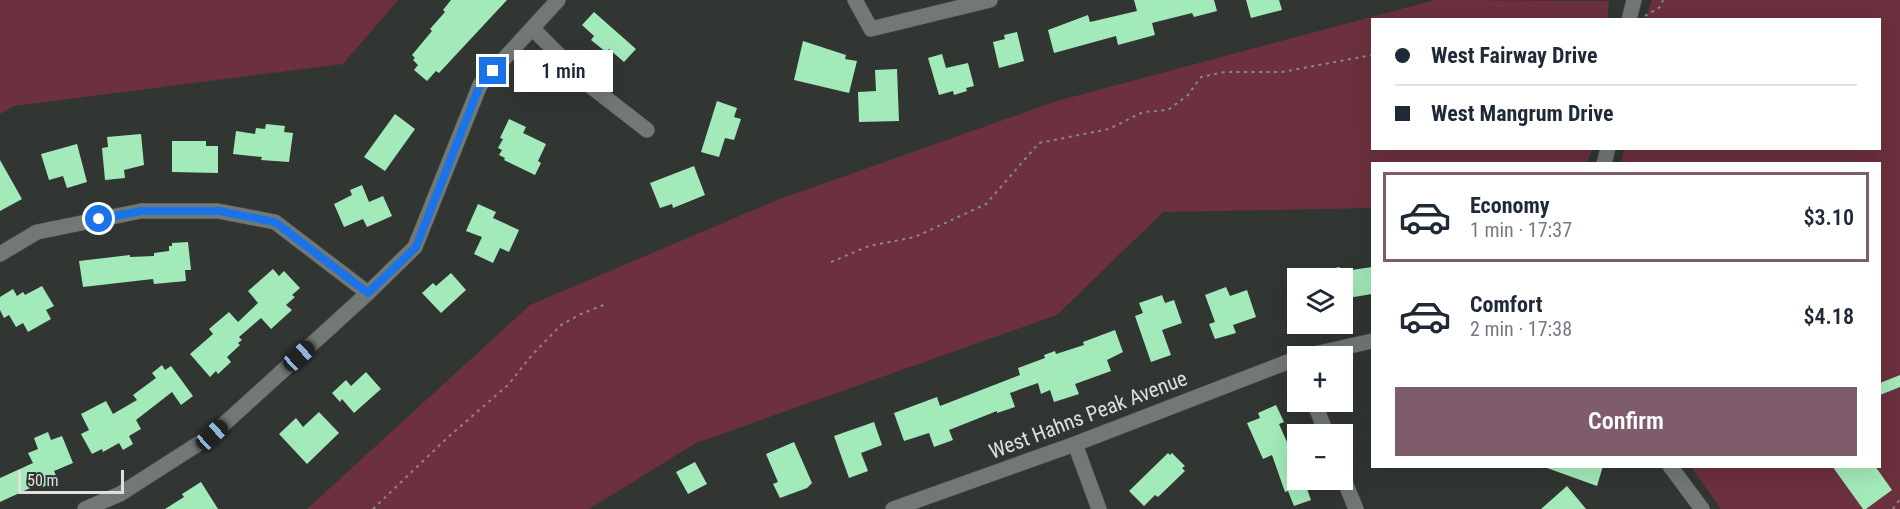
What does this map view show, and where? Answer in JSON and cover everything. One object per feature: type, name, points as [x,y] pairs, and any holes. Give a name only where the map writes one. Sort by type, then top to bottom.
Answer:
[{"type":"street","points":[[85,509],[120,494],[212,435],[416,247],[480,85],[558,0]]},
{"type":"street","points":[[855,0],[871,29],[990,0]]},
{"type":"street","points":[[1630,18],[1634,0]]},
{"type":"street","points":[[532,29],[589,86],[647,130]]},
{"type":"street","points":[[0,254],[37,232],[141,211],[219,211],[275,222],[368,293]]},
{"type":"street","name":"West Hahns Peak Avenue","points":[[1350,346],[1371,341]]},
{"type":"street","name":"West Hahns Peak Avenue","points":[[893,509],[1076,444],[1287,362]]},
{"type":"street","points":[[1076,444],[1099,509]]},
{"type":"street","points":[[1671,468],[1702,509]]},
{"type":"street","points":[[1348,490],[1356,509]]},
{"type":"path","points":[[1643,18],[1660,7],[1663,0]]},
{"type":"path","points":[[831,262],[869,246],[915,237],[986,204],[1039,142],[1109,129],[1143,112],[1168,110],[1188,95],[1201,77],[1225,72],[1282,72],[1371,55]]},
{"type":"path","points":[[374,509],[446,439],[509,384],[531,356],[561,325],[606,304]]},
{"type":"path","points":[[1893,509],[1900,499]]},
{"type":"shaded area","points":[[0,0],[398,0],[343,64],[14,106],[0,114]]},
{"type":"shaded area","points":[[1435,0],[1609,1],[1607,18],[1371,18],[1371,150],[1592,150],[1587,162],[1371,162],[1371,208],[1163,212],[1057,315],[696,443],[589,509],[307,509],[530,305],[777,200],[1057,101]]},
{"type":"shaded area","points":[[1652,0],[1900,0],[1900,509],[1721,509],[1692,468],[1881,468],[1881,162],[1621,162],[1624,150],[1881,150],[1881,18],[1646,18]]},
{"type":"building","points":[[451,0],[507,0],[439,73],[436,71],[427,81],[414,70],[418,65],[412,55],[432,31],[430,29],[445,12],[443,10]]},
{"type":"building","points":[[1134,0],[1214,0],[1217,11],[1194,17],[1192,13],[1152,23],[1155,35],[1118,45],[1116,36],[1054,53],[1048,30],[1088,15],[1090,22],[1137,11]]},
{"type":"building","points":[[1246,0],[1279,0],[1282,10],[1251,18]]},
{"type":"building","points":[[594,12],[636,49],[624,62],[609,49],[606,52],[591,40],[594,36],[582,25]]},
{"type":"building","points":[[1017,32],[1024,61],[999,68],[993,42],[1005,39],[1004,35]]},
{"type":"building","points":[[803,41],[846,55],[845,59],[857,61],[849,93],[794,80]]},
{"type":"building","points":[[942,54],[946,68],[968,63],[974,86],[954,95],[953,91],[939,95],[928,58]]},
{"type":"building","points":[[897,69],[899,121],[859,122],[858,92],[876,91],[875,70]]},
{"type":"building","points":[[717,101],[737,108],[734,117],[741,119],[734,140],[725,138],[719,157],[701,152]]},
{"type":"building","points":[[395,114],[415,129],[385,171],[364,157]]},
{"type":"building","points":[[509,119],[526,127],[523,133],[546,144],[538,161],[541,163],[535,175],[504,160],[505,158],[499,155],[502,150],[498,148],[503,139],[500,138]]},
{"type":"building","points":[[266,124],[285,126],[284,132],[293,133],[289,162],[261,160],[262,157],[233,154],[236,131],[255,134],[256,128],[265,129]]},
{"type":"building","points":[[141,134],[144,165],[124,170],[125,178],[105,180],[102,148],[108,147],[107,137]]},
{"type":"building","points":[[172,141],[206,141],[206,146],[218,146],[218,173],[172,172]]},
{"type":"building","points":[[77,144],[87,182],[67,188],[63,176],[49,180],[41,154]]},
{"type":"building","points":[[0,160],[22,199],[0,211]]},
{"type":"building","points":[[694,166],[705,195],[673,208],[672,204],[660,208],[650,183]]},
{"type":"building","points":[[362,185],[369,202],[383,196],[392,216],[367,227],[363,219],[344,227],[334,204],[352,195],[350,190]]},
{"type":"building","points":[[478,204],[496,212],[493,218],[519,230],[509,252],[500,248],[493,263],[474,254],[482,237],[466,231]]},
{"type":"building","points":[[188,242],[191,270],[185,270],[186,281],[154,284],[153,279],[83,287],[79,261],[130,255],[130,257],[154,256],[154,253],[169,251],[172,243]]},
{"type":"building","points":[[1371,267],[1371,294],[1353,297],[1353,270]]},
{"type":"building","points":[[273,269],[279,276],[284,271],[300,288],[292,295],[295,297],[286,305],[292,310],[271,329],[261,318],[239,337],[242,340],[238,343],[240,345],[227,357],[231,362],[218,374],[216,371],[210,377],[190,354],[213,334],[209,329],[229,312],[238,322],[258,303],[248,291]]},
{"type":"building","points":[[451,273],[466,290],[441,313],[422,293],[433,283],[436,286]]},
{"type":"building","points":[[42,286],[54,306],[46,310],[51,319],[28,332],[23,323],[16,327],[9,315],[4,318],[0,310],[0,297],[13,289],[17,296],[23,292],[25,295]]},
{"type":"building","points":[[1226,287],[1230,296],[1247,290],[1256,317],[1233,325],[1236,333],[1215,339],[1209,324],[1215,322],[1205,295]]},
{"type":"building","points":[[1162,295],[1165,303],[1174,300],[1182,323],[1162,330],[1171,355],[1151,362],[1135,316],[1143,313],[1139,303]]},
{"type":"building","points":[[1115,330],[1123,352],[1107,360],[1111,371],[1075,384],[1079,394],[1054,402],[1050,390],[1041,394],[1038,383],[1010,393],[1015,407],[997,413],[997,411],[949,430],[953,440],[934,447],[929,433],[904,441],[894,413],[937,397],[940,406],[1020,375],[1018,368],[1045,358],[1044,355],[1055,351],[1056,354],[1084,345],[1083,342]]},
{"type":"building","points":[[162,365],[165,370],[171,366],[193,396],[181,405],[172,392],[136,420],[141,429],[129,436],[133,444],[123,450],[119,443],[103,452],[102,449],[92,454],[81,434],[89,430],[81,414],[106,401],[113,414],[137,400],[133,395],[156,378],[152,373]]},
{"type":"building","points":[[366,372],[381,389],[354,413],[342,399],[340,402],[332,393],[346,380],[351,386]]},
{"type":"building","points":[[1900,375],[1900,387],[1881,395],[1881,383]]},
{"type":"building","points":[[1276,405],[1284,422],[1279,424],[1287,442],[1287,490],[1308,490],[1311,500],[1294,506],[1288,491],[1285,492],[1272,455],[1263,459],[1247,423],[1260,418],[1258,413]]},
{"type":"building","points":[[319,412],[339,433],[307,464],[279,434],[296,418],[303,427]]},
{"type":"building","points":[[874,422],[882,445],[861,453],[868,471],[849,478],[834,436]]},
{"type":"building","points":[[48,432],[51,440],[62,436],[73,463],[54,471],[58,480],[43,487],[41,483],[0,502],[0,478],[33,463],[28,453],[38,449],[34,438]]},
{"type":"building","points":[[794,442],[812,483],[807,488],[780,498],[773,484],[778,482],[766,454]]},
{"type":"building","points":[[1168,453],[1170,455],[1172,453],[1185,466],[1182,468],[1185,471],[1158,497],[1155,495],[1144,506],[1129,491]]},
{"type":"building","points":[[695,462],[707,484],[688,494],[676,472]]},
{"type":"building","points":[[1547,468],[1602,468],[1597,486]]},
{"type":"building","points":[[1833,468],[1876,468],[1892,490],[1863,509]]},
{"type":"building","points":[[201,482],[218,509],[165,509],[184,497],[182,494]]},
{"type":"building","points":[[1567,486],[1586,509],[1541,509]]},
{"type":"route","points":[[99,219],[141,211],[219,211],[275,222],[368,293],[416,247],[480,85],[493,71]]}]
